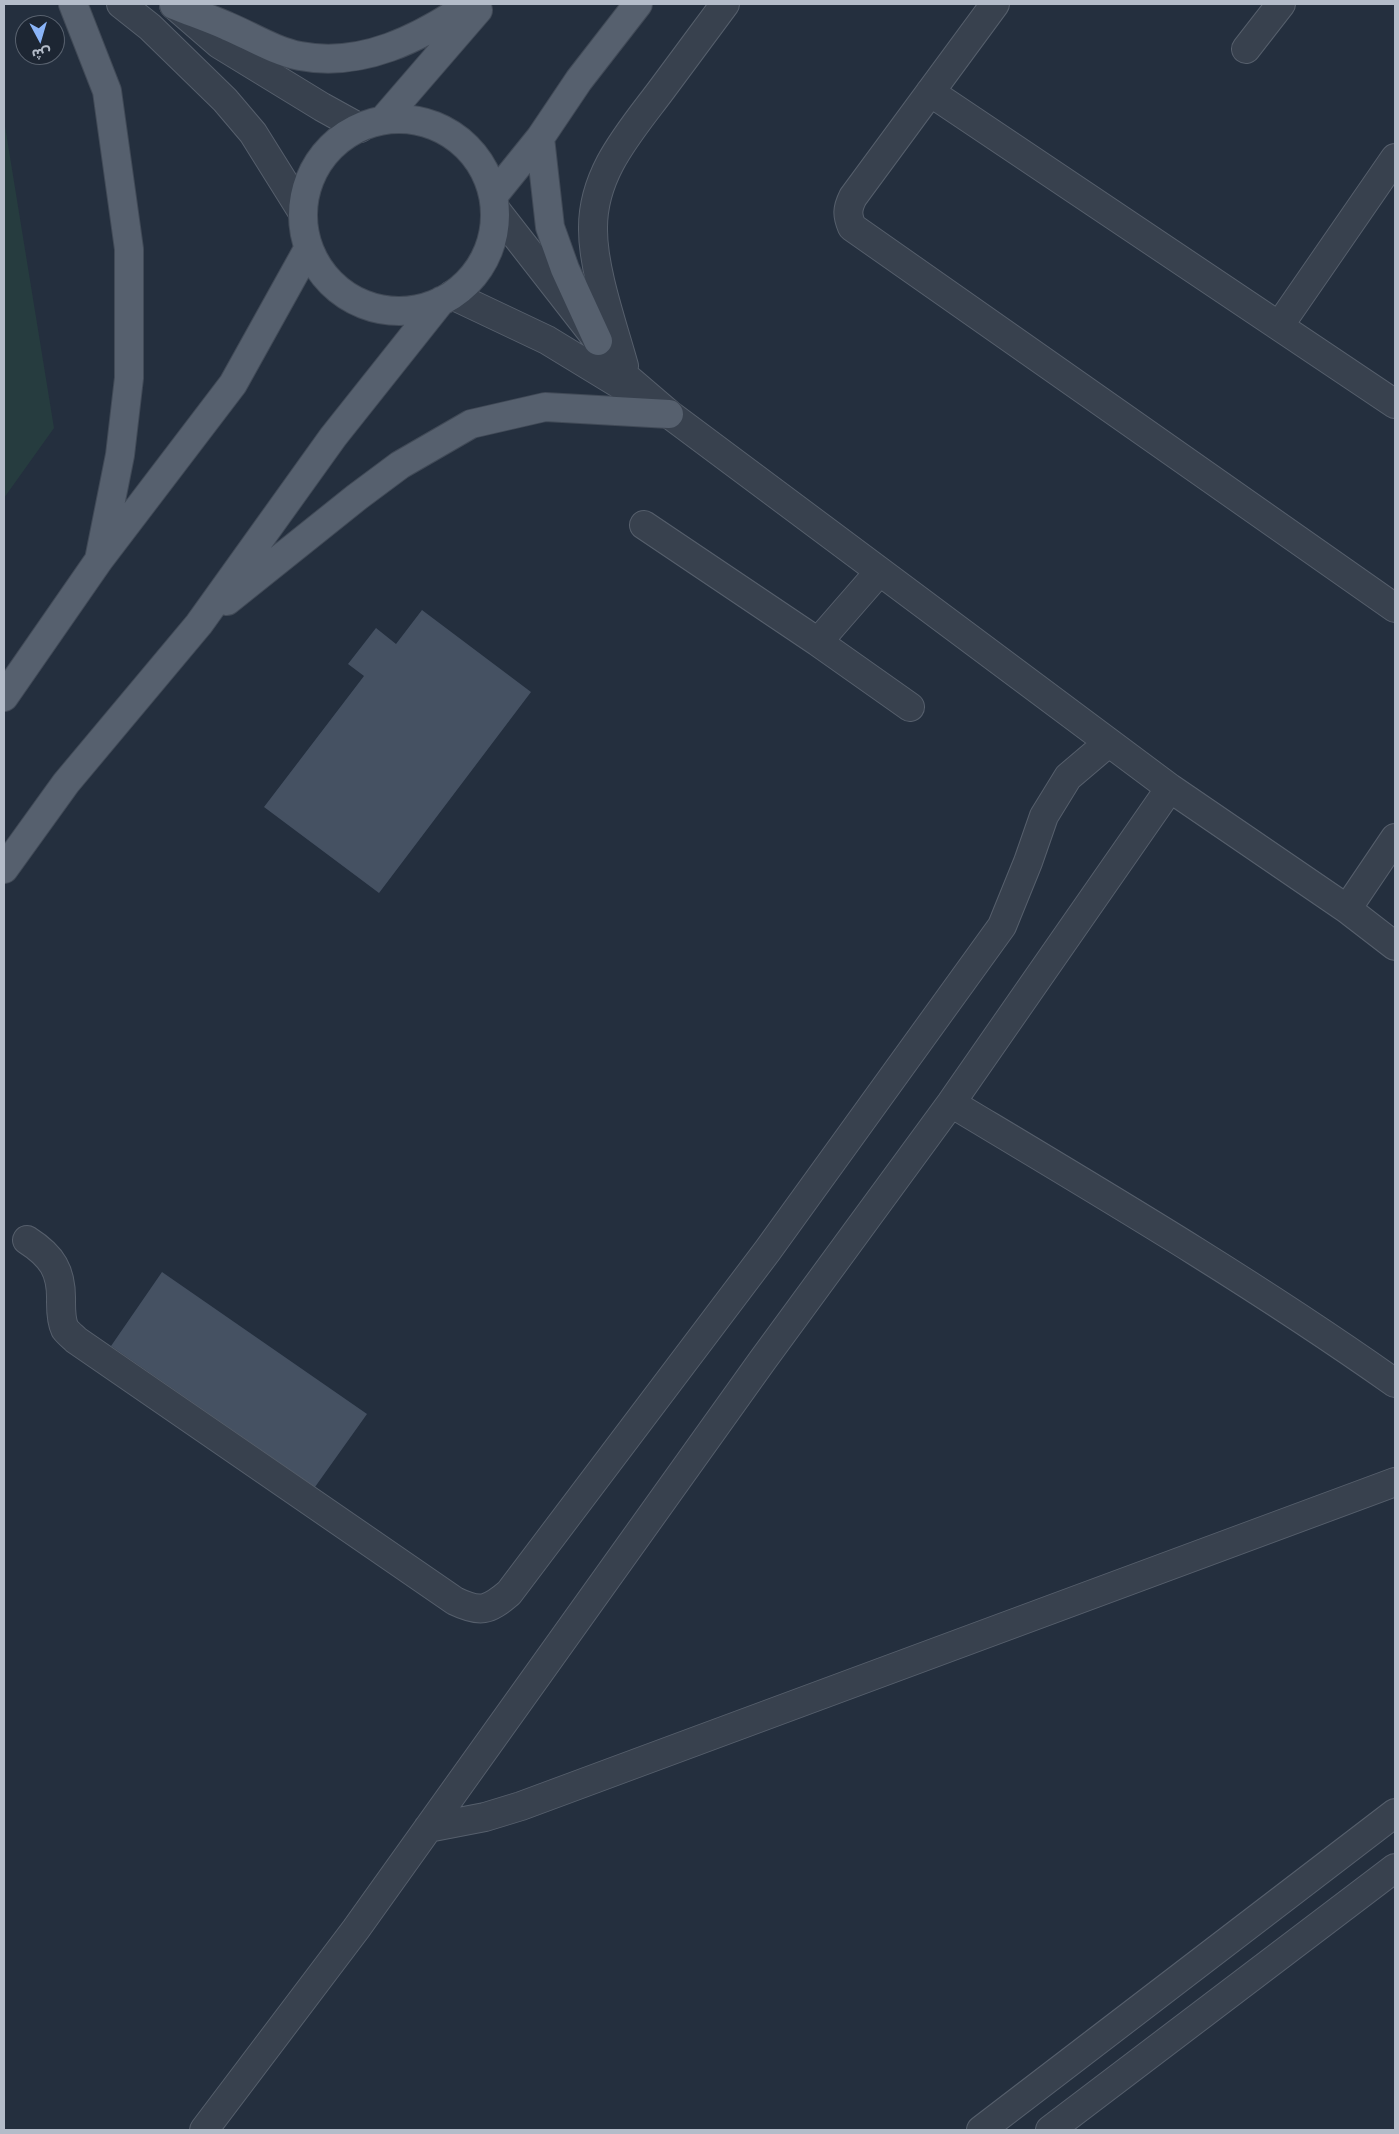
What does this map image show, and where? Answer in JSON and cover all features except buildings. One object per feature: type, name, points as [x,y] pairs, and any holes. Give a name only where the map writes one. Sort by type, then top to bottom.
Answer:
[{"type":"main road","points":[[73,4],[107,91],[129,249],[129,378],[120,455],[99,560]]},
{"type":"main road","points":[[173,4],[227,26],[266,45],[300,56],[329,59],[353,58],[391,47],[441,24],[470,4]]},
{"type":"main road","points":[[372,124],[484,4]]},
{"type":"main road","points":[[495,203],[579,80],[638,4]]},
{"type":"main road","points":[[4,869],[66,783],[199,624],[333,437],[447,298],[471,278],[485,258],[495,227],[495,203],[487,175],[471,150],[448,131],[405,118],[372,124],[340,139],[322,156],[306,189],[302,213],[308,249],[319,269],[334,287],[353,300],[374,308],[397,311],[420,309],[447,298]]},
{"type":"main road","points":[[540,138],[550,227],[565,269],[598,341]]},
{"type":"main road","points":[[4,697],[99,560],[233,384],[308,249]]},
{"type":"main road","points":[[199,624],[357,496],[400,465],[471,424],[545,407],[669,414]]},
{"type":"street","points":[[120,4],[150,27],[225,100],[253,132],[302,213]]},
{"type":"street","points":[[173,4],[219,44],[322,107],[372,124]]},
{"type":"street","points":[[627,378],[595,256],[593,229],[595,202],[600,184],[618,149],[725,4]]},
{"type":"street","points":[[996,4],[853,197],[848,207],[848,216],[852,227],[1395,608]]},
{"type":"street","points":[[1246,49],[1281,4]]},
{"type":"street","points":[[930,92],[1395,404]]},
{"type":"street","points":[[1279,326],[1395,158]]},
{"type":"street","points":[[495,203],[627,378],[669,414],[1108,743],[1347,910],[1395,946]]},
{"type":"street","points":[[447,298],[547,340],[669,414]]},
{"type":"street","points":[[644,525],[818,642],[910,707]]},
{"type":"street","points":[[818,642],[879,572]]},
{"type":"street","points":[[27,1240],[43,1251],[55,1265],[60,1281],[61,1315],[66,1329],[76,1340],[455,1601],[477,1610],[487,1609],[509,1593],[597,1477],[768,1250],[1002,926],[1044,816],[1068,777],[1108,743]]},
{"type":"street","points":[[204,2130],[356,1928],[762,1361],[951,1103],[1170,788]]},
{"type":"street","points":[[1347,910],[1395,838]]},
{"type":"street","points":[[951,1103],[1177,1239],[1279,1304],[1395,1384]]},
{"type":"street","points":[[428,1828],[485,1817],[521,1806],[1395,1482]]},
{"type":"street","points":[[981,2130],[1395,1813]]},
{"type":"street","points":[[1050,2130],[1395,1868]]},
{"type":"green space","points":[[4,120],[54,428],[4,498]]}]
